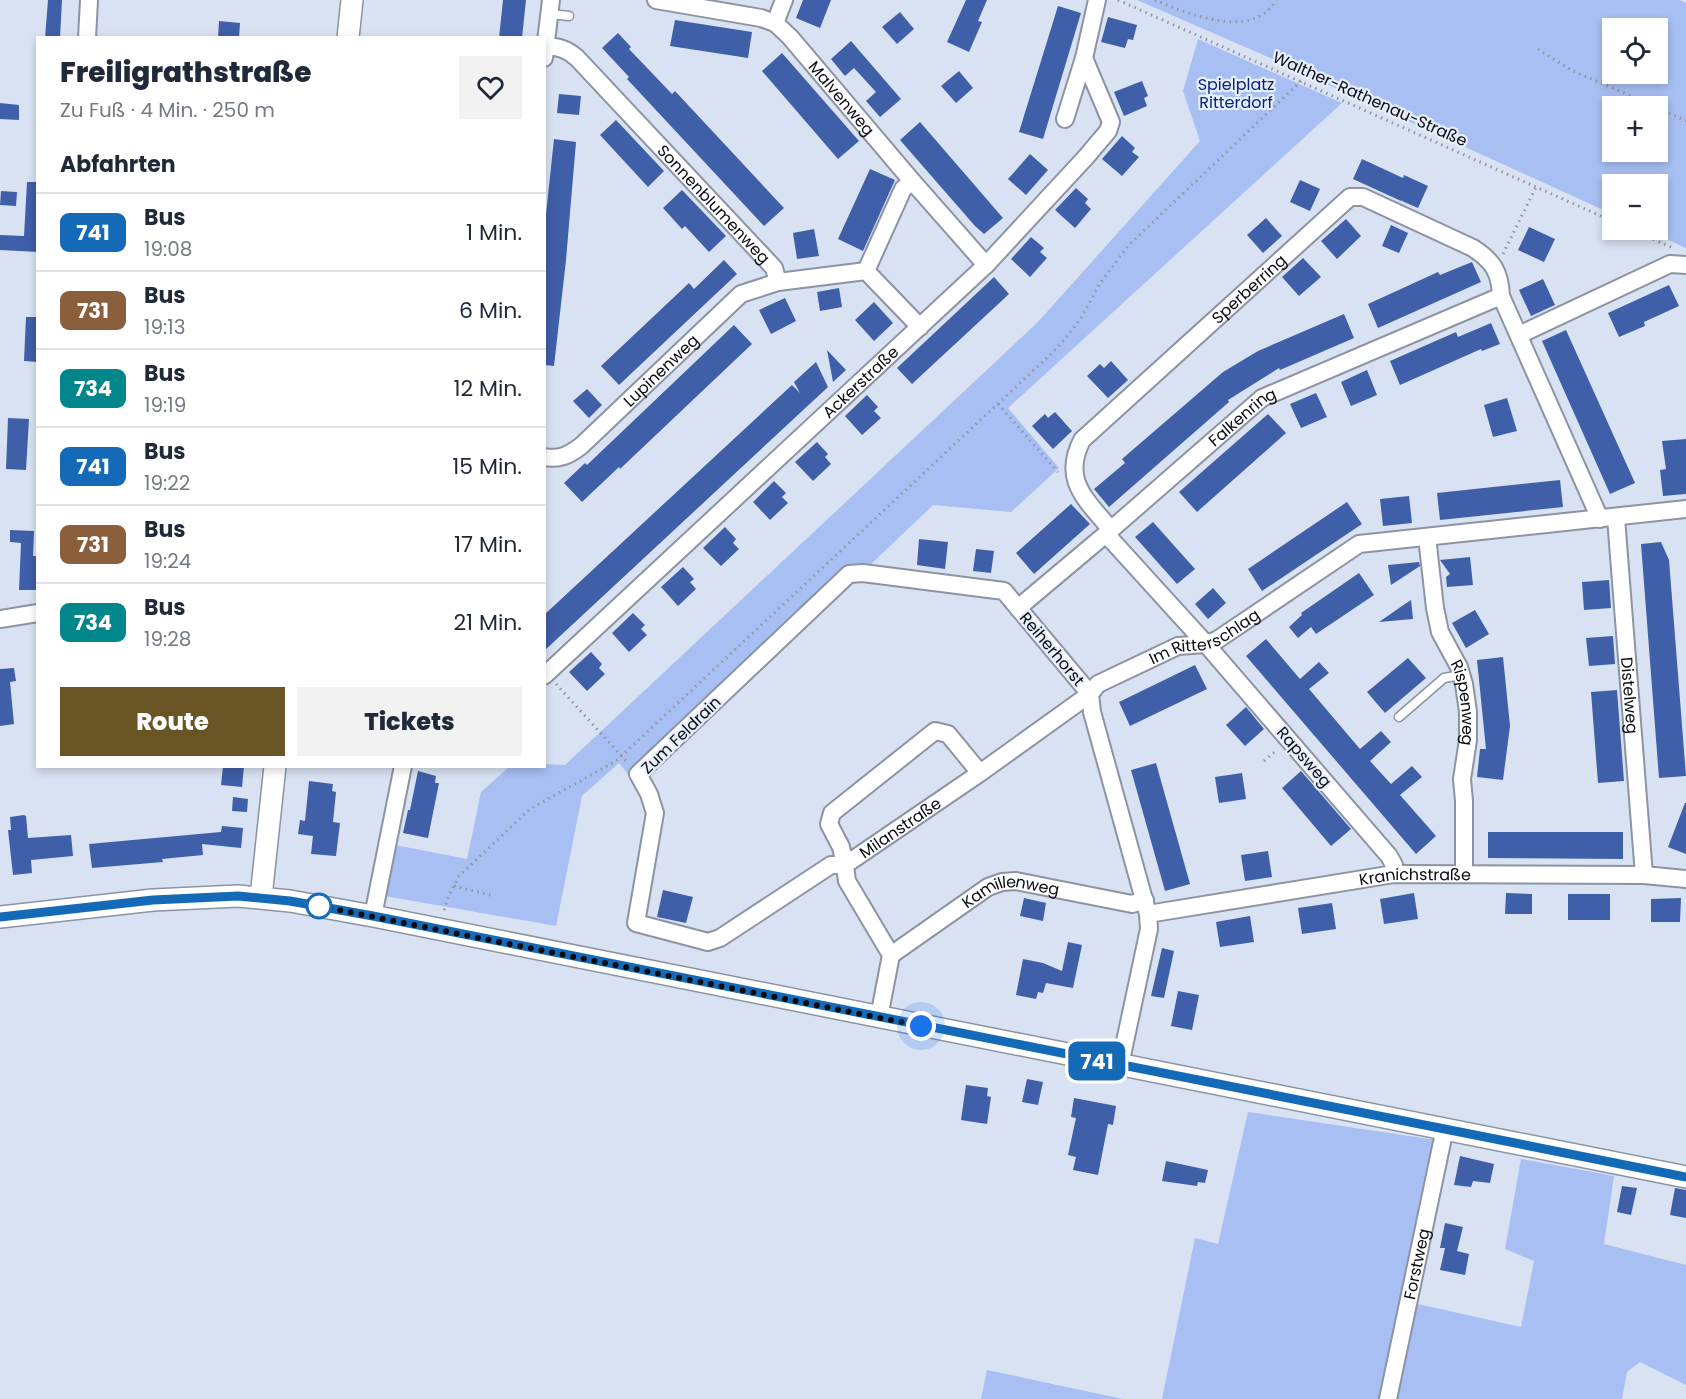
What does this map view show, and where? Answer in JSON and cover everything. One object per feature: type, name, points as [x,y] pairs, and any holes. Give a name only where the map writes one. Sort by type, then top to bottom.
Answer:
[{"type":"street","points":[[87,36],[89,0]]},
{"type":"street","points":[[348,36],[352,0]]},
{"type":"street","points":[[656,0],[761,18],[775,23],[784,0]]},
{"type":"street","points":[[1065,119],[1084,58],[1097,0]]},
{"type":"street","points":[[546,43],[550,7]]},
{"type":"street","name":"Malvenweg","points":[[775,23],[790,37],[986,266]]},
{"type":"street","name":"Sonnenblumenweg","points":[[546,52],[559,47],[571,52],[774,268],[778,282],[866,271]]},
{"type":"street","name":"Ackerstraße","points":[[546,675],[986,266],[1086,157],[1108,131],[1111,122],[1084,58]]},
{"type":"street","points":[[912,182],[903,189],[866,271],[920,327]]},
{"type":"street","name":"Sperberring","points":[[1108,532],[1078,490],[1074,470],[1075,454],[1082,440],[1350,197],[1363,197],[1473,248],[1486,257],[1494,268]]},
{"type":"street","points":[[1519,335],[1670,264],[1686,265]]},
{"type":"street","points":[[1494,268],[1501,283],[1502,296],[1519,335],[1608,518]]},
{"type":"street","name":"Lupinenweg","points":[[546,457],[553,459],[568,455],[581,446],[741,294],[778,282]]},
{"type":"street","name":"Falkenring","points":[[1108,532],[1262,398],[1502,296]]},
{"type":"street","name":"Im Ritterschlag","points":[[1090,694],[1098,684],[1178,646],[1206,644],[1217,640],[1359,544],[1686,509]]},
{"type":"street","name":"Distelweg","points":[[1608,518],[1644,875]]},
{"type":"street","points":[[1108,532],[1206,644]]},
{"type":"street","name":"Reiherhorst","points":[[1090,694],[1018,608],[1108,532]]},
{"type":"street","name":"Rispenweg","points":[[1427,537],[1440,632],[1459,667],[1464,684],[1468,726],[1462,779],[1464,874]]},
{"type":"street","name":"Zum Feldrain","points":[[845,865],[831,865],[715,941],[708,942],[636,923],[655,813],[649,794],[638,774],[849,574],[863,573],[1005,591],[1018,608]]},
{"type":"street","points":[[0,619],[36,613]]},
{"type":"street","name":"Rapsweg","points":[[1206,644],[1389,856],[1394,865],[1394,874]]},
{"type":"street","points":[[1090,694],[1092,712],[1146,907],[1149,929],[1120,1065]]},
{"type":"street","name":"Milanstraße","points":[[891,955],[847,881],[845,865],[980,773],[1090,694]]},
{"type":"street","points":[[845,865],[841,847],[829,824],[832,813],[935,731],[948,734],[980,773]]},
{"type":"street","points":[[261,897],[275,768]]},
{"type":"street","points":[[373,916],[403,768]]},
{"type":"street","name":"Kranichstraße","points":[[1146,907],[1394,874],[1644,875],[1686,879]]},
{"type":"street","name":"Kamillenweg","points":[[891,955],[988,887],[1002,882],[1016,881],[1146,907]]},
{"type":"street","points":[[0,917],[173,898],[261,897],[373,916],[1686,1177]]},
{"type":"street","points":[[879,1017],[891,955]]},
{"type":"street","name":"Forstweg","points":[[1388,1399],[1445,1128]]},
{"type":"lane","points":[[550,7],[569,16]]},
{"type":"lane","points":[[1399,717],[1444,678],[1461,675]]},
{"type":"path","name":"Walther-Rathenau-Straße","points":[[1118,0],[1602,217]]},
{"type":"path","points":[[1155,0],[1204,18],[1229,22],[1254,19],[1274,5],[1276,0]]},
{"type":"path","points":[[1538,50],[1571,70],[1631,96]]},
{"type":"path","points":[[444,910],[459,876],[530,809],[616,761],[1050,355],[1081,318],[1100,283],[1130,245],[1301,81]]},
{"type":"path","points":[[1268,97],[1276,106]]},
{"type":"path","points":[[1668,113],[1686,121]]},
{"type":"path","points":[[1494,268],[1536,187]]},
{"type":"path","points":[[1654,240],[1675,249]]},
{"type":"path","points":[[998,404],[1051,464]]},
{"type":"path","points":[[546,675],[630,766]]},
{"type":"path","points":[[1264,761],[1279,748]]},
{"type":"path","points":[[454,886],[494,896]]},
{"type":"green space","points":[[1137,0],[1680,0],[1686,3],[1686,248],[1668,240],[1668,174],[1602,174],[1602,209],[1268,57]]},
{"type":"green space","name":"Spielplatz Ritterdorf","points":[[1198,39],[1342,103],[1008,408],[1059,468],[1011,512],[933,505],[867,568],[847,568],[628,774],[619,763],[582,796],[556,926],[385,896],[395,845],[467,859],[481,792],[508,768],[546,768],[546,764],[565,765],[1038,322],[1200,141],[1183,91]]},
{"type":"green space","points":[[1248,1112],[1436,1140],[1400,1300],[1521,1327],[1534,1261],[1505,1249],[1521,1159],[1614,1176],[1604,1244],[1686,1265],[1686,1385],[1640,1362],[1627,1372],[1622,1399],[1162,1399],[1195,1238],[1218,1244]]},
{"type":"green space","points":[[987,1370],[1123,1399],[981,1399]]},
{"type":"building","points":[[48,0],[62,0],[60,36],[45,36]]},
{"type":"building","points":[[503,0],[526,0],[522,36],[499,36]]},
{"type":"building","points":[[803,0],[831,0],[820,28],[796,18]]},
{"type":"building","points":[[966,0],[987,0],[978,21],[982,22],[969,52],[947,42]]},
{"type":"building","points":[[1058,6],[1081,13],[1043,139],[1019,132]]},
{"type":"building","points":[[900,12],[914,29],[897,44],[882,27]]},
{"type":"building","points":[[1108,17],[1137,25],[1133,40],[1128,39],[1125,48],[1101,42]]},
{"type":"building","points":[[675,20],[752,32],[748,58],[670,46]]},
{"type":"building","points":[[219,21],[240,23],[239,36],[218,36]]},
{"type":"building","points":[[618,33],[631,47],[629,49],[672,94],[675,91],[784,208],[764,226],[627,79],[629,77],[602,48]]},
{"type":"building","points":[[851,41],[901,99],[880,117],[866,101],[876,92],[854,68],[845,76],[831,59]]},
{"type":"building","points":[[782,53],[859,141],[838,159],[762,71]]},
{"type":"building","points":[[959,71],[973,88],[956,103],[941,86]]},
{"type":"building","points":[[1142,81],[1148,96],[1144,98],[1147,106],[1124,116],[1114,92]]},
{"type":"building","points":[[559,94],[581,96],[579,115],[557,113]]},
{"type":"building","points":[[0,103],[19,105],[19,120],[0,119]]},
{"type":"building","points":[[616,120],[664,171],[648,187],[600,135]]},
{"type":"building","points":[[920,122],[1003,218],[984,234],[900,140]]},
{"type":"building","points":[[1122,136],[1135,148],[1132,152],[1139,157],[1122,176],[1102,159]]},
{"type":"building","points":[[554,139],[576,142],[554,366],[546,365],[546,214]]},
{"type":"building","points":[[1030,154],[1048,170],[1026,195],[1008,179]]},
{"type":"building","points":[[1362,159],[1403,178],[1404,175],[1428,186],[1418,208],[1353,179]]},
{"type":"building","points":[[870,169],[895,180],[863,251],[838,239]]},
{"type":"building","points":[[1300,180],[1320,189],[1310,211],[1290,202]]},
{"type":"building","points":[[27,182],[36,182],[36,252],[0,250],[0,235],[24,236]]},
{"type":"building","points":[[1076,188],[1088,199],[1085,203],[1091,209],[1075,228],[1055,210]]},
{"type":"building","points":[[682,190],[726,236],[709,252],[685,226],[682,229],[663,208]]},
{"type":"building","points":[[1,191],[17,192],[16,206],[0,205]]},
{"type":"building","points":[[1266,218],[1282,236],[1263,253],[1247,235]]},
{"type":"building","points":[[1346,219],[1361,236],[1337,259],[1321,241]]},
{"type":"building","points":[[1391,225],[1408,233],[1399,253],[1382,246]]},
{"type":"building","points":[[1529,227],[1555,239],[1544,262],[1518,250]]},
{"type":"building","points":[[814,229],[819,256],[797,259],[793,233]]},
{"type":"building","points":[[1031,237],[1044,248],[1040,252],[1047,258],[1030,277],[1011,259]]},
{"type":"building","points":[[1303,258],[1321,277],[1299,296],[1282,277]]},
{"type":"building","points":[[724,260],[737,274],[619,385],[601,366],[689,283],[694,289]]},
{"type":"building","points":[[1472,262],[1481,282],[1378,328],[1368,304],[1438,272],[1440,275]]},
{"type":"building","points":[[994,277],[1009,294],[912,384],[897,368]]},
{"type":"building","points":[[1543,279],[1555,305],[1531,316],[1519,290]]},
{"type":"building","points":[[1669,285],[1679,306],[1644,322],[1645,326],[1619,337],[1608,313]]},
{"type":"building","points":[[839,288],[842,307],[820,311],[817,292]]},
{"type":"building","points":[[785,298],[796,321],[771,334],[759,310]]},
{"type":"building","points":[[874,302],[893,323],[874,341],[855,320]]},
{"type":"building","points":[[1344,314],[1354,338],[1280,370],[1279,368],[1228,400],[1229,402],[1109,507],[1094,489],[1125,463],[1122,459],[1223,372],[1258,351]]},
{"type":"building","points":[[26,317],[36,317],[36,362],[24,361]]},
{"type":"building","points":[[1491,323],[1500,344],[1482,351],[1481,349],[1400,385],[1390,361],[1456,332],[1458,337]]},
{"type":"building","points":[[734,325],[752,344],[582,502],[564,483],[585,463],[587,465]]},
{"type":"building","points":[[1566,330],[1635,483],[1610,494],[1542,341]]},
{"type":"building","points":[[827,350],[846,370],[833,382]]},
{"type":"building","points":[[1111,361],[1128,380],[1108,398],[1087,376],[1100,364],[1104,368]]},
{"type":"building","points":[[816,362],[828,387],[546,649],[546,613],[792,385],[800,393],[794,382]]},
{"type":"building","points":[[1367,370],[1377,395],[1351,406],[1341,382]]},
{"type":"building","points":[[587,389],[602,405],[589,418],[573,401]]},
{"type":"building","points":[[1316,393],[1327,417],[1301,428],[1290,404]]},
{"type":"building","points":[[867,395],[878,407],[874,411],[881,418],[862,435],[845,416]]},
{"type":"building","points":[[1507,398],[1517,431],[1493,437],[1484,405]]},
{"type":"building","points":[[1055,412],[1072,431],[1053,449],[1032,426],[1045,414],[1048,418]]},
{"type":"building","points":[[1268,414],[1286,433],[1197,512],[1179,492]]},
{"type":"building","points":[[8,418],[29,419],[26,470],[6,469]]},
{"type":"building","points":[[1686,439],[1686,494],[1663,496],[1660,470],[1666,469],[1662,441]]},
{"type":"building","points":[[817,442],[828,454],[825,457],[831,464],[813,481],[795,462]]},
{"type":"building","points":[[1560,480],[1563,507],[1440,520],[1437,493]]},
{"type":"building","points":[[774,481],[786,493],[782,497],[788,503],[770,520],[753,502]]},
{"type":"building","points":[[1409,496],[1412,523],[1383,526],[1380,499]]},
{"type":"building","points":[[1347,502],[1362,524],[1262,591],[1248,569]]},
{"type":"building","points":[[1071,504],[1090,524],[1034,574],[1016,553]]},
{"type":"building","points":[[1153,522],[1195,569],[1177,584],[1135,537]]},
{"type":"building","points":[[725,527],[736,539],[733,543],[739,549],[721,566],[703,548]]},
{"type":"building","points":[[10,530],[34,531],[33,556],[36,556],[36,590],[19,590],[21,543],[10,542]]},
{"type":"building","points":[[919,539],[948,542],[945,569],[917,565]]},
{"type":"building","points":[[1661,542],[1669,560],[1686,776],[1659,778],[1641,544]]},
{"type":"building","points":[[976,549],[994,551],[991,573],[973,571]]},
{"type":"building","points":[[1470,557],[1473,585],[1447,587],[1446,577],[1450,574],[1440,560]]},
{"type":"building","points":[[1419,562],[1420,566],[1391,585],[1388,565]]},
{"type":"building","points":[[683,567],[694,579],[690,582],[696,589],[678,606],[661,587]]},
{"type":"building","points":[[1359,573],[1374,595],[1316,634],[1311,627],[1298,638],[1289,627],[1302,615],[1301,613]]},
{"type":"building","points":[[1609,580],[1611,608],[1584,610],[1582,582]]},
{"type":"building","points":[[1213,588],[1226,603],[1208,619],[1195,604]]},
{"type":"building","points":[[1411,600],[1413,619],[1379,622],[1402,606]]},
{"type":"building","points":[[1475,610],[1489,634],[1466,648],[1452,623]]},
{"type":"building","points":[[633,613],[645,625],[641,629],[647,635],[629,652],[612,633]]},
{"type":"building","points":[[1613,636],[1615,664],[1589,666],[1586,638]]},
{"type":"building","points":[[1266,639],[1300,679],[1319,662],[1329,673],[1309,689],[1360,749],[1381,731],[1391,742],[1370,761],[1391,784],[1412,766],[1422,777],[1400,795],[1436,836],[1416,854],[1246,656]]},
{"type":"building","points":[[591,652],[602,664],[599,668],[605,674],[587,691],[569,672]]},
{"type":"building","points":[[1503,657],[1510,726],[1503,780],[1477,777],[1480,749],[1486,749],[1477,660]]},
{"type":"building","points":[[1408,658],[1426,678],[1385,713],[1367,692]]},
{"type":"building","points":[[1195,665],[1207,689],[1130,726],[1119,702]]},
{"type":"building","points":[[14,668],[16,681],[10,682],[14,724],[0,726],[0,669]]},
{"type":"building","points":[[1617,690],[1624,781],[1598,783],[1591,692]]},
{"type":"building","points":[[1246,707],[1264,729],[1245,746],[1226,725]]},
{"type":"building","points":[[1156,763],[1190,884],[1165,891],[1131,770]]},
{"type":"building","points":[[223,768],[244,768],[242,787],[221,785]]},
{"type":"building","points":[[418,771],[436,776],[435,783],[439,783],[428,838],[403,833]]},
{"type":"building","points":[[1301,771],[1351,829],[1331,846],[1282,788]]},
{"type":"building","points":[[1242,773],[1246,799],[1219,803],[1215,777]]},
{"type":"building","points":[[309,781],[333,784],[332,791],[336,792],[333,822],[340,823],[336,856],[311,854],[313,836],[298,834],[300,820],[305,821]]},
{"type":"building","points":[[233,797],[248,799],[247,812],[232,811]]},
{"type":"building","points":[[1686,803],[1686,854],[1668,847]]},
{"type":"building","points":[[24,815],[28,838],[71,835],[73,856],[31,860],[32,873],[13,875],[8,830],[11,830],[10,817]]},
{"type":"building","points":[[222,826],[243,828],[241,848],[202,844],[203,855],[162,859],[163,862],[92,868],[89,844],[221,832]]},
{"type":"building","points":[[1488,832],[1623,832],[1623,859],[1488,858]]},
{"type":"building","points":[[1268,851],[1272,877],[1245,881],[1241,855]]},
{"type":"building","points":[[663,890],[693,897],[686,923],[657,917]]},
{"type":"building","points":[[1414,893],[1418,919],[1384,924],[1380,899]]},
{"type":"building","points":[[1506,893],[1532,894],[1532,914],[1505,914]]},
{"type":"building","points":[[1568,894],[1610,894],[1610,920],[1568,920]]},
{"type":"building","points":[[1024,898],[1046,903],[1043,921],[1020,916]]},
{"type":"building","points":[[1681,898],[1680,922],[1651,922],[1651,899]]},
{"type":"building","points":[[1332,903],[1336,929],[1302,934],[1298,908]]},
{"type":"building","points":[[1250,916],[1254,942],[1220,947],[1216,922]]},
{"type":"building","points":[[1068,942],[1082,945],[1073,988],[1046,983],[1043,993],[1038,992],[1036,999],[1016,995],[1023,959],[1043,963],[1062,971]]},
{"type":"building","points":[[1162,948],[1174,951],[1164,998],[1151,996]]},
{"type":"building","points":[[1178,991],[1199,995],[1192,1030],[1171,1026]]},
{"type":"building","points":[[1027,1079],[1043,1082],[1038,1105],[1022,1102]]},
{"type":"building","points":[[966,1085],[988,1088],[987,1096],[991,1097],[987,1124],[961,1120]]},
{"type":"building","points":[[1074,1098],[1116,1106],[1113,1125],[1108,1124],[1098,1175],[1073,1170],[1076,1157],[1068,1155],[1076,1118],[1071,1117]]},
{"type":"building","points":[[1460,1156],[1494,1164],[1490,1183],[1473,1181],[1471,1187],[1454,1185]]},
{"type":"building","points":[[1166,1161],[1208,1170],[1205,1183],[1198,1182],[1197,1186],[1162,1181]]},
{"type":"building","points":[[1622,1186],[1637,1188],[1631,1215],[1617,1212]]},
{"type":"building","points":[[1675,1188],[1686,1190],[1686,1218],[1670,1215]]},
{"type":"building","points":[[1445,1223],[1463,1227],[1457,1251],[1469,1254],[1465,1275],[1440,1270],[1445,1248],[1440,1248]]},
{"type":"bus line","name":"741","points":[[0,917],[199,897],[261,897],[290,901],[1686,1177]]},
{"type":"route","points":[[319,906],[921,1026]]}]
